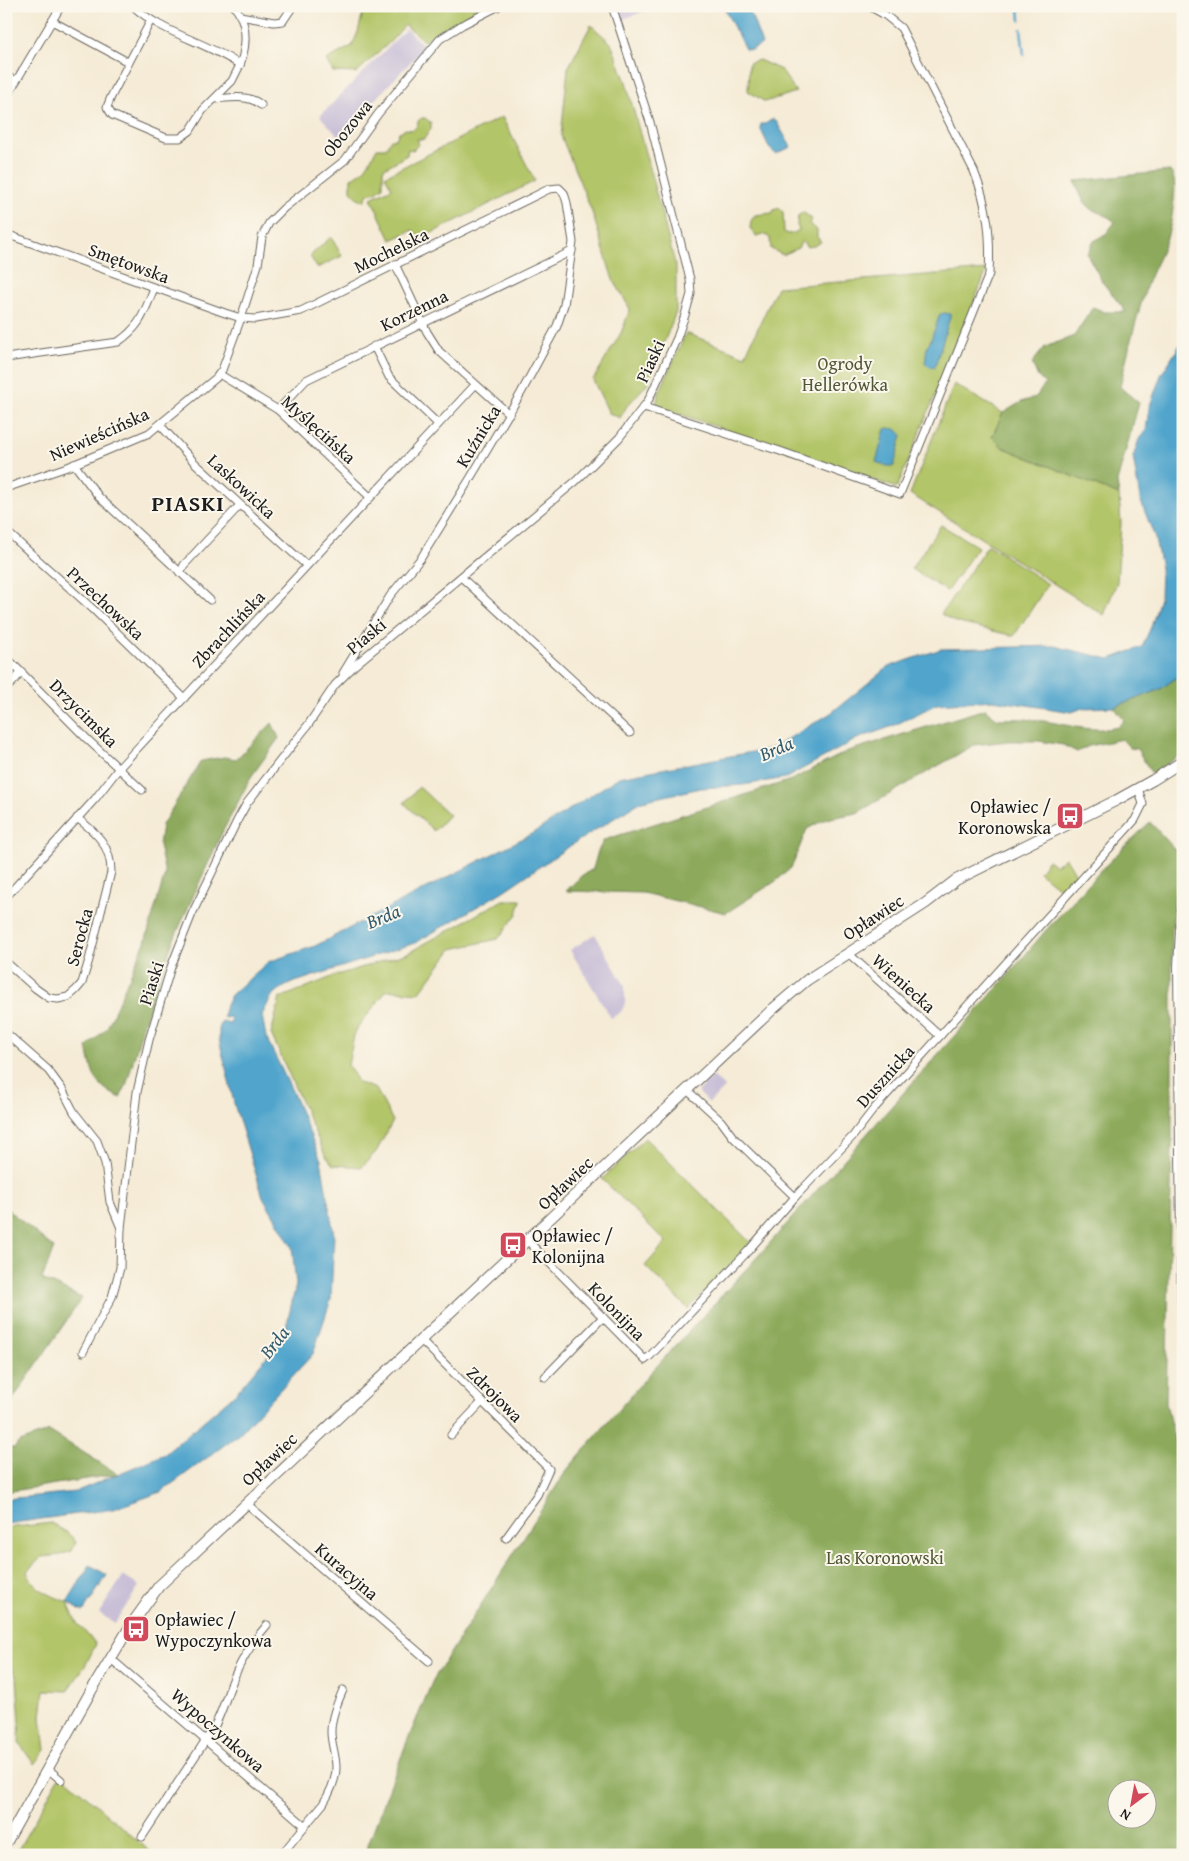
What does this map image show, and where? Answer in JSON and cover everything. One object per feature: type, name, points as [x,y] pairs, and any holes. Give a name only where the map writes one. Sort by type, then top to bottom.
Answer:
[{"type":"street","points":[[6,98],[61,6]]},
{"type":"street","points":[[133,6],[151,20],[204,44],[240,65]]},
{"type":"street","points":[[151,20],[108,104],[108,111],[166,138],[176,139],[183,137],[190,131],[204,110],[232,80],[240,65],[244,54],[245,36],[240,16],[234,6]]},
{"type":"street","points":[[240,16],[274,22],[284,21],[292,6]]},
{"type":"street","name":"Obozowa","points":[[241,318],[258,265],[262,237],[269,223],[284,208],[345,160],[378,114],[440,39],[462,24],[499,6]]},
{"type":"street","name":"Piaski","points":[[83,1352],[112,1297],[120,1268],[121,1228],[137,1092],[149,1040],[169,972],[192,914],[236,821],[247,803],[308,725],[335,685],[365,655],[576,481],[613,444],[644,407],[677,338],[691,292],[682,245],[650,122],[612,6]]},
{"type":"street","points":[[644,407],[780,451],[900,494],[989,274],[991,243],[984,195],[974,171],[900,28],[885,15],[869,6]]},
{"type":"street","points":[[52,21],[128,62]]},
{"type":"street","points":[[6,76],[16,81]]},
{"type":"street","points":[[214,99],[244,98],[261,105]]},
{"type":"street","name":"Kuźnicka","points":[[335,685],[390,596],[421,558],[509,414],[560,319],[572,251],[570,218],[564,193],[559,188],[549,189]]},
{"type":"street","name":"Mochelska","points":[[241,318],[255,319],[301,311],[549,189]]},
{"type":"street","name":"Smętowska","points":[[6,234],[241,318]]},
{"type":"street","name":"Korzenna","points":[[278,410],[306,380],[572,251]]},
{"type":"street","points":[[395,264],[423,323],[439,351],[509,414]]},
{"type":"street","points":[[6,358],[118,342],[134,331],[143,316],[154,288]]},
{"type":"street","name":"Niewieścińska","points":[[6,488],[74,464],[149,433],[160,426],[222,370],[241,318]]},
{"type":"street","points":[[374,346],[389,377],[438,424]]},
{"type":"street","name":"Myślęcińska","points":[[219,374],[278,410],[370,497]]},
{"type":"street","name":"Zbrachlińska","points":[[6,897],[95,799],[119,768],[438,424],[476,386]]},
{"type":"street","name":"Laskowicka","points":[[160,426],[195,463],[306,566]]},
{"type":"street","points":[[74,464],[99,497],[210,600]]},
{"type":"street","points":[[180,572],[184,565],[240,505]]},
{"type":"street","name":"Przechowska","points":[[6,532],[94,610],[184,698]]},
{"type":"street","points":[[461,577],[630,733]]},
{"type":"street","name":"Drzycimska","points":[[6,657],[142,790]]},
{"type":"street","points":[[6,689],[22,672]]},
{"type":"street","name":"Opławiec","points":[[6,1843],[110,1658],[159,1586],[774,1008],[801,985],[956,880],[1138,788],[1183,761]]},
{"type":"street","name":"Dusznicka","points":[[644,1360],[690,1315],[1136,820],[1142,804],[1138,788]]},
{"type":"street","name":"Serocka","points":[[6,962],[49,998],[68,997],[82,983],[111,872],[111,864],[108,849],[104,842],[93,830],[77,818]]},
{"type":"street","points":[[1183,898],[1180,926],[1179,974],[1183,1332]]},
{"type":"street","name":"Wieniecka","points":[[848,953],[940,1036]]},
{"type":"street","points":[[6,1033],[48,1070],[62,1089],[74,1112],[97,1141],[105,1163],[110,1202],[121,1228]]},
{"type":"street","points":[[687,1090],[721,1121],[733,1137],[795,1197]]},
{"type":"street","name":"Kolonijna","points":[[527,1240],[644,1360]]},
{"type":"street","points":[[545,1377],[603,1317]]},
{"type":"street","name":"Zdrojowa","points":[[420,1339],[549,1469],[537,1496],[506,1538]]},
{"type":"street","points":[[451,1435],[482,1402]]},
{"type":"street","name":"Kuracyjna","points":[[246,1503],[429,1661]]},
{"type":"street","points":[[142,1837],[221,1714],[237,1672],[258,1636],[267,1625]]},
{"type":"street","name":"Wypoczynkowa","points":[[110,1658],[305,1826]]},
{"type":"street","points":[[281,1855],[324,1804],[334,1780],[336,1767],[331,1731],[333,1713],[343,1690]]},
{"type":"street","points":[[48,1769],[61,1780]]},
{"type":"shaded area","points":[[616,6],[658,6],[621,20]]},
{"type":"shaded area","points":[[406,29],[425,47],[339,137],[320,116]]},
{"type":"shaded area","points":[[595,934],[625,986],[625,1005],[620,1013],[611,1018],[570,950]]},
{"type":"shaded area","points":[[713,1076],[725,1088],[709,1103],[698,1092]]},
{"type":"shaded area","points":[[123,1576],[139,1586],[115,1623],[99,1613]]},
{"type":"green space","points":[[372,6],[482,6],[424,41],[405,25],[391,41],[356,73],[333,72],[326,60],[352,46],[363,12]]},
{"type":"green space","points":[[591,25],[611,43],[626,82],[676,267],[676,312],[648,383],[627,406],[620,418],[609,413],[593,380],[621,333],[630,309],[612,277],[592,212],[561,136],[568,68]]},
{"type":"green space","points":[[759,60],[781,70],[796,92],[765,102],[748,91],[749,63]]},
{"type":"green space","points":[[502,117],[535,181],[418,240],[413,230],[391,240],[371,198],[392,188],[385,176]]},
{"type":"green space","points":[[422,118],[431,123],[431,129],[424,139],[417,139],[419,144],[413,150],[408,149],[407,155],[383,169],[383,187],[376,192],[368,194],[364,201],[358,198],[351,191],[351,178],[364,170],[377,148],[386,148],[391,139],[396,139],[399,132],[406,129],[413,130]]},
{"type":"green space","points":[[1170,171],[1175,188],[1169,231],[1147,285],[1120,387],[1139,403],[1117,482],[1119,495],[1002,447],[992,437],[1003,413],[1021,402],[1036,397],[1045,384],[1038,377],[1032,363],[1045,347],[1074,336],[1093,307],[1105,312],[1126,312],[1103,283],[1087,254],[1094,241],[1105,235],[1115,222],[1093,210],[1087,204],[1075,181]]},
{"type":"green space","points":[[779,208],[783,212],[784,232],[790,234],[799,230],[797,225],[798,216],[803,212],[812,219],[809,223],[817,230],[817,237],[821,242],[807,247],[802,241],[798,248],[783,255],[771,249],[770,238],[764,234],[756,236],[750,228],[751,221],[755,215],[772,213]]},
{"type":"green space","points":[[331,237],[342,256],[317,268],[310,256]]},
{"type":"green space","name":"Ogrody Hellerówka","points":[[987,270],[897,488],[656,406],[658,395],[686,333],[745,356],[777,287]]},
{"type":"green space","points":[[954,384],[1003,413],[992,437],[1002,447],[1119,495],[1121,523],[1117,582],[1104,615],[910,494]]},
{"type":"green space","points":[[941,525],[978,547],[947,591],[911,569]]},
{"type":"green space","points":[[988,545],[1048,584],[1014,636],[955,622],[941,614]]},
{"type":"green space","points":[[1183,673],[1183,698],[1178,704],[1183,707],[1183,753],[1152,774],[1137,749],[1130,748],[1122,739],[1089,746],[1077,752],[1063,745],[1038,741],[1008,741],[974,745],[857,813],[826,819],[807,829],[791,868],[776,881],[726,913],[643,893],[566,891],[581,876],[593,869],[598,851],[604,840],[791,780],[848,751],[985,709],[998,719],[1038,720],[1090,729],[1118,727],[1124,720],[1114,707],[1159,690]]},
{"type":"green space","points":[[272,723],[279,738],[251,777],[221,835],[173,941],[143,1026],[126,1086],[120,1098],[99,1083],[93,1072],[87,1047],[107,1028],[145,942],[165,874],[159,845],[162,825],[201,761],[224,757],[236,759]]},
{"type":"green space","points":[[419,787],[449,815],[434,831],[404,803]]},
{"type":"green space","name":"Las Koronowski","points":[[1150,822],[1182,857],[1172,927],[1172,1145],[1166,1403],[1183,1479],[1183,1855],[364,1855],[406,1744],[433,1680],[566,1471],[644,1380],[760,1254],[1004,980],[1046,930],[1107,864]]},
{"type":"green space","points":[[1066,858],[1077,876],[1063,891],[1039,872],[1048,860],[1055,865]]},
{"type":"green space","points":[[503,900],[521,900],[517,914],[498,939],[452,949],[419,993],[387,990],[355,1031],[348,1065],[359,1083],[376,1089],[393,1121],[376,1152],[362,1167],[333,1165],[325,1155],[271,1034],[280,998],[334,976],[408,953]]},
{"type":"green space","points":[[645,1138],[751,1243],[688,1309],[645,1266],[666,1242],[602,1179]]},
{"type":"green space","points":[[6,1208],[54,1248],[42,1279],[82,1298],[7,1408]]},
{"type":"green space","points":[[49,1431],[118,1474],[6,1492],[6,1448],[15,1448],[18,1443]]},
{"type":"green space","points":[[51,1523],[68,1533],[76,1542],[72,1551],[60,1555],[42,1557],[27,1571],[29,1577],[38,1587],[67,1602],[77,1623],[96,1644],[85,1666],[68,1691],[44,1690],[41,1717],[45,1750],[34,1764],[19,1743],[20,1722],[17,1678],[10,1665],[6,1665],[6,1528]]},
{"type":"green space","points":[[61,1774],[154,1855],[15,1855]]},
{"type":"water","points":[[723,6],[748,6],[762,44],[751,50],[745,49]]},
{"type":"water","points":[[773,119],[791,147],[776,154],[770,149],[760,128],[761,124],[765,124]]},
{"type":"water","points":[[940,314],[950,314],[950,317],[935,367],[931,367],[925,364],[927,345],[930,342]]},
{"type":"water","name":"Brda","points":[[1183,340],[1183,673],[1159,690],[1114,707],[1083,708],[1072,712],[993,700],[937,704],[893,726],[857,739],[786,778],[743,785],[701,788],[642,801],[576,842],[502,892],[415,943],[289,984],[273,994],[262,1015],[266,1037],[292,1091],[321,1160],[334,1235],[331,1299],[313,1354],[238,1435],[161,1492],[113,1509],[6,1524],[6,1499],[75,1492],[165,1454],[235,1394],[284,1336],[296,1285],[292,1247],[263,1197],[235,1107],[219,1039],[219,1029],[222,1021],[230,1023],[231,1020],[230,1017],[224,1018],[223,1016],[231,995],[268,962],[315,946],[535,832],[619,777],[773,748],[831,713],[888,667],[941,649],[1054,646],[1110,659],[1142,647],[1151,627],[1160,598],[1161,568],[1155,538],[1140,499],[1133,457],[1139,439],[1146,430],[1149,408],[1161,375]]},
{"type":"water","points":[[885,429],[896,429],[902,435],[894,466],[887,466],[876,462]]},
{"type":"water","points":[[90,1565],[107,1575],[83,1612],[67,1602]]},
{"type":"waterway","points":[[1019,6],[1020,20]]},
{"type":"waterway","points":[[1021,29],[1024,55]]},
{"type":"place","name":"Opławiec / Koronowska","points":[[1070,816]]},
{"type":"place","name":"Opławiec / Kolonijna","points":[[513,1245]]},
{"type":"place","name":"Opławiec / Wypoczynkowa","points":[[136,1629]]},
{"type":"district","name":"PIASKI","points":[[188,503]]}]
